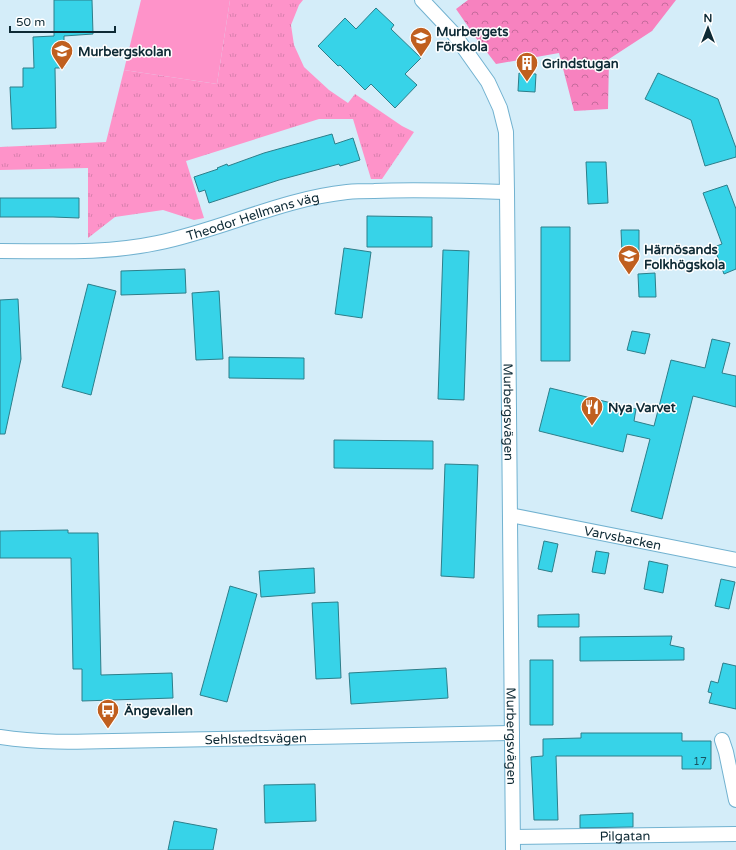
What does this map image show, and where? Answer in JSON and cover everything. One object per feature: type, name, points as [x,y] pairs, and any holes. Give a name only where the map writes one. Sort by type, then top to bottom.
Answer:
[{"type":"street","name":"Murbergsvägen","points":[[422,0],[454,34],[488,82],[500,108],[506,132],[513,844]]},
{"type":"street","name":"Theodor Hellmans väg","points":[[0,251],[90,251],[124,249],[195,234],[303,200],[346,192],[398,190],[507,192]]},
{"type":"street","name":"Varvsbacken","points":[[510,515],[736,560]]},
{"type":"street","name":"Sehlstedtsvägen","points":[[0,737],[50,742],[105,742],[512,732]]},
{"type":"street","points":[[722,740],[736,800]]},
{"type":"street","name":"Pilgatan","points":[[513,844],[736,834]]},
{"type":"green space","points":[[141,0],[230,0],[217,84],[124,70]]},
{"type":"green space","points":[[230,0],[303,0],[299,5],[291,25],[294,45],[304,67],[329,90],[348,103],[355,94],[402,126],[414,132],[382,179],[371,179],[353,119],[319,119],[186,161],[204,218],[194,220],[163,210],[115,217],[88,238],[88,168],[0,170],[0,147],[106,142],[124,70],[217,84]]},
{"type":"green space","points":[[468,0],[676,0],[652,31],[609,59],[608,109],[574,111],[559,53],[496,64],[456,9]]},
{"type":"building","points":[[54,0],[92,0],[93,34],[64,36],[64,68],[55,68],[56,128],[12,129],[10,87],[23,87],[23,68],[34,68],[33,37],[54,36]]},
{"type":"building","points":[[376,8],[394,25],[391,29],[421,58],[405,74],[417,85],[395,108],[371,84],[365,90],[318,46],[345,18],[356,29]]},
{"type":"building","name":"Grindstugan","points":[[519,73],[536,74],[535,92],[518,91]]},
{"type":"building","points":[[658,73],[718,99],[736,148],[736,157],[705,166],[691,120],[645,99]]},
{"type":"building","points":[[332,134],[335,144],[353,138],[360,160],[279,180],[209,203],[205,190],[199,192],[194,177],[218,169],[217,168],[227,164],[228,166],[264,153]]},
{"type":"building","points":[[586,162],[606,162],[608,203],[588,204]]},
{"type":"building","points":[[727,185],[736,209],[736,269],[724,274],[714,247],[722,244],[703,193]]},
{"type":"building","points":[[0,198],[79,198],[79,218],[0,217]]},
{"type":"building","points":[[367,216],[432,217],[432,247],[367,247]]},
{"type":"building","points":[[541,227],[570,227],[570,361],[541,361]]},
{"type":"building","points":[[621,230],[639,230],[639,253],[622,253]]},
{"type":"building","points":[[344,248],[371,252],[362,318],[335,314]]},
{"type":"building","points":[[443,250],[469,251],[464,400],[438,399]]},
{"type":"building","points":[[185,269],[186,293],[121,295],[121,271]]},
{"type":"building","points":[[655,273],[656,297],[639,297],[638,274]]},
{"type":"building","points":[[88,284],[116,291],[91,395],[62,387]]},
{"type":"building","points":[[219,291],[223,359],[196,360],[192,293]]},
{"type":"building","points":[[18,299],[21,359],[5,434],[0,434],[0,300]]},
{"type":"building","points":[[632,331],[650,334],[645,354],[627,350]]},
{"type":"building","points":[[712,339],[730,343],[722,373],[736,376],[736,407],[693,396],[662,519],[631,511],[650,439],[627,434],[623,452],[539,431],[550,388],[636,409],[634,421],[654,426],[671,360],[705,368]]},
{"type":"building","points":[[229,357],[304,358],[304,379],[229,378]]},
{"type":"building","points":[[334,440],[433,441],[433,469],[334,468]]},
{"type":"building","points":[[445,464],[478,465],[474,578],[441,576]]},
{"type":"building","points":[[68,530],[68,533],[98,533],[101,675],[172,673],[173,698],[82,701],[82,669],[73,669],[71,558],[0,558],[0,531]]},
{"type":"building","points":[[544,541],[558,544],[552,572],[538,569]]},
{"type":"building","points":[[596,551],[609,553],[605,574],[592,572]]},
{"type":"building","points":[[649,561],[668,565],[663,593],[644,589]]},
{"type":"building","points":[[314,568],[315,593],[261,597],[259,571]]},
{"type":"building","points":[[721,579],[735,582],[729,609],[715,606]]},
{"type":"building","points":[[230,586],[257,594],[227,702],[200,695]]},
{"type":"building","points":[[338,602],[341,678],[316,679],[312,603]]},
{"type":"building","points":[[579,614],[579,627],[538,627],[538,615]]},
{"type":"building","points":[[672,636],[670,645],[684,648],[684,660],[580,661],[580,637]]},
{"type":"building","points":[[530,660],[553,660],[553,725],[530,725]]},
{"type":"building","points":[[723,663],[736,666],[736,709],[709,703],[712,693],[708,692],[711,681],[718,683]]},
{"type":"building","points":[[446,668],[448,698],[351,704],[349,673]]},
{"type":"building","points":[[581,733],[682,733],[682,741],[711,741],[711,769],[682,769],[682,756],[556,756],[558,820],[534,820],[531,757],[543,756],[543,739],[581,738]]},
{"type":"building","points":[[315,784],[316,821],[265,823],[264,785]]},
{"type":"building","points":[[633,813],[633,827],[580,828],[580,815]]},
{"type":"building","points":[[174,821],[217,829],[213,850],[168,850]]},
{"type":"place","name":"Murbergets Förskola","points":[[421,58]]},
{"type":"place","name":"Murbergskolan","points":[[62,70]]},
{"type":"place","name":"Grindstugan","points":[[527,82]]},
{"type":"place","name":"Härnösands Folkhögskola","points":[[629,276]]},
{"type":"place","name":"Nya Varvet","points":[[592,426]]},
{"type":"place","name":"Ängevallen","points":[[108,730]]}]
